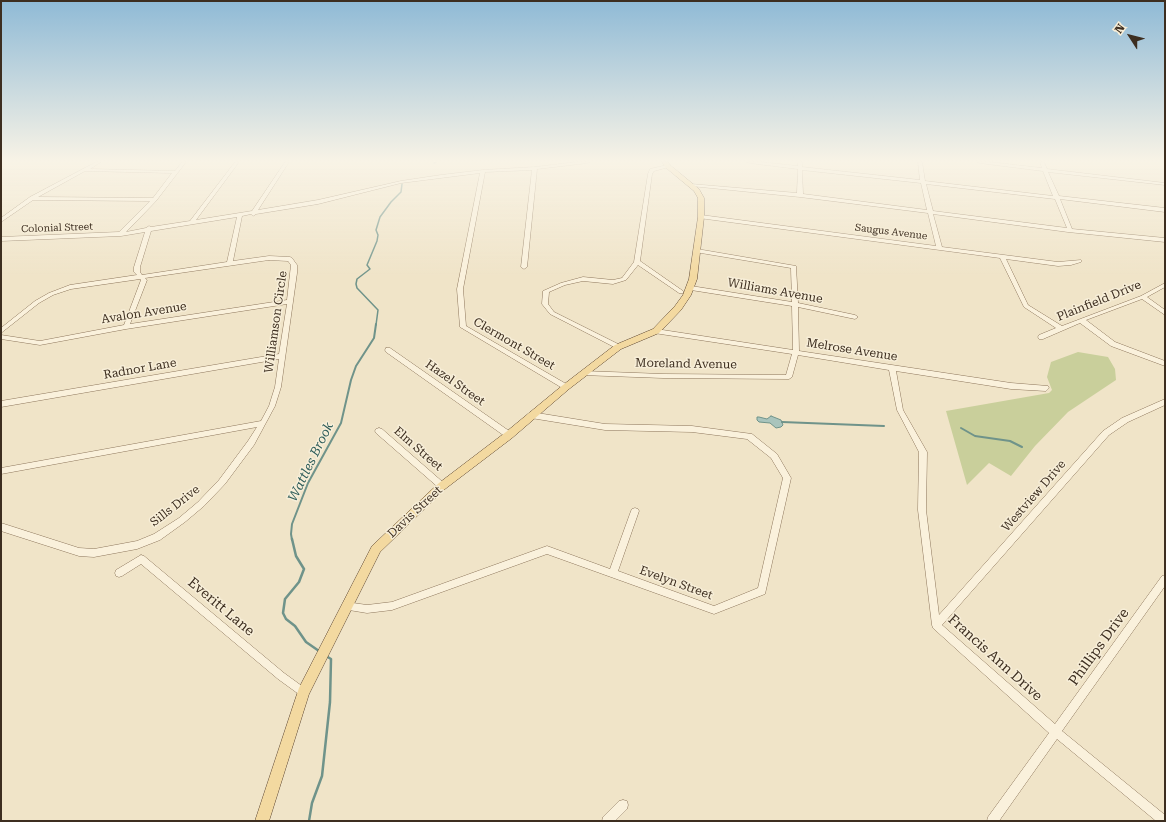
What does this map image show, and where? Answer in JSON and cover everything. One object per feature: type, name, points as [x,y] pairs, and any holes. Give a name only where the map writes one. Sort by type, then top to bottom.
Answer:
[{"type":"main road","points":[[686,292],[697,251],[701,217],[701,200]]},
{"type":"main road","name":"Davis Street","points":[[262,821],[303,692],[376,549],[442,486],[509,435],[530,415],[583,373],[618,347],[656,331],[678,308],[686,292]]},
{"type":"street","points":[[1,220],[29,200]]},
{"type":"street","points":[[121,234],[154,200]]},
{"type":"street","points":[[193,221],[208,200]]},
{"type":"street","points":[[252,214],[261,200]]},
{"type":"street","name":"Colonial Street","points":[[1,239],[121,234],[193,221],[252,214],[325,200]]},
{"type":"street","name":"Clermont Street","points":[[477,200],[460,289],[463,327],[566,387]]},
{"type":"street","points":[[524,267],[531,200]]},
{"type":"street","points":[[618,347],[552,313],[545,304],[546,291],[563,284],[583,279],[613,282],[624,279],[637,262],[646,200]]},
{"type":"street","points":[[841,200],[1070,230],[1165,240]]},
{"type":"street","points":[[928,200],[939,247]]},
{"type":"street","points":[[1057,200],[1070,230]]},
{"type":"street","points":[[1077,200],[1165,210]]},
{"type":"street","points":[[230,263],[240,215]]},
{"type":"street","name":"Saugus Avenue","points":[[701,217],[939,247],[1058,264],[1072,264],[1079,261]]},
{"type":"street","points":[[126,327],[144,280],[137,272],[137,267],[149,228]]},
{"type":"street","points":[[697,251],[794,268],[796,352]]},
{"type":"street","points":[[1002,257],[1026,306],[1061,328]]},
{"type":"street","name":"Williamson Circle","points":[[1,330],[37,302],[60,290],[70,287],[269,258],[290,259],[294,265],[294,273],[278,387],[272,406],[263,423]]},
{"type":"street","points":[[637,262],[686,292]]},
{"type":"street","name":"Plainfield Drive","points":[[1041,337],[1081,320],[1143,297],[1165,284]]},
{"type":"street","name":"Williams Avenue","points":[[686,292],[794,304],[855,316]]},
{"type":"street","points":[[1143,297],[1165,313]]},
{"type":"street","name":"Avalon Avenue","points":[[1,337],[40,343],[126,327],[290,302]]},
{"type":"street","points":[[1081,320],[1113,344],[1165,364]]},
{"type":"street","name":"Melrose Avenue","points":[[656,331],[1011,386],[1046,388]]},
{"type":"street","name":"Hazel Street","points":[[388,350],[509,435]]},
{"type":"street","name":"Moreland Avenue","points":[[583,373],[663,376],[789,377],[796,352]]},
{"type":"street","name":"Radnor Lane","points":[[1,404],[282,356]]},
{"type":"street","name":"Francis Ann Drive","points":[[892,367],[900,410],[923,452],[922,510],[936,625],[1055,731],[1164,821]]},
{"type":"street","name":"Westview Drive","points":[[936,625],[1106,433],[1125,420],[1165,402]]},
{"type":"street","name":"Evelyn Street","points":[[346,606],[367,609],[392,606],[547,550],[714,610],[762,591],[787,478],[774,456],[749,436],[692,429],[605,427],[530,415]]},
{"type":"street","points":[[1,471],[263,423]]},
{"type":"street","name":"Sills Drive","points":[[1,527],[79,552],[94,553],[137,544],[157,537],[191,512],[222,482],[251,443],[263,423]]},
{"type":"street","name":"Elm Street","points":[[379,431],[442,486]]},
{"type":"street","points":[[613,573],[635,510]]},
{"type":"street","name":"Everitt Lane","points":[[119,573],[141,559],[281,676],[303,692]]},
{"type":"street","name":"Phillips Drive","points":[[992,821],[1165,579]]},
{"type":"street","points":[[608,821],[622,805]]},
{"type":"green space","points":[[1078,352],[1108,357],[1115,369],[1116,380],[1068,412],[1035,446],[1011,476],[989,463],[967,485],[946,411],[1049,393],[1052,390],[1047,377],[1051,362]]},
{"type":"water","points":[[771,416],[781,420],[783,425],[776,428],[770,423],[759,422],[757,420],[757,417],[767,419]]},
{"type":"waterway","name":"Wattles Brook","points":[[376,325],[378,310],[357,288],[356,284],[357,279],[370,269],[367,265],[377,241],[378,235],[376,230],[380,217],[393,200]]},
{"type":"waterway","name":"Wattles Brook","points":[[292,540],[292,524],[308,483],[341,423],[351,380],[356,366],[374,338],[376,324]]},
{"type":"waterway","points":[[782,422],[884,426]]},
{"type":"waterway","points":[[961,428],[975,436],[1010,441],[1022,447]]},
{"type":"waterway","name":"Wattles Brook","points":[[292,539],[296,556],[304,569],[299,582],[285,599],[283,613],[286,619],[295,626],[306,642],[319,651]]},
{"type":"waterway","name":"Wattles Brook","points":[[309,821],[312,803],[322,776],[330,702],[331,659],[326,656]]}]
